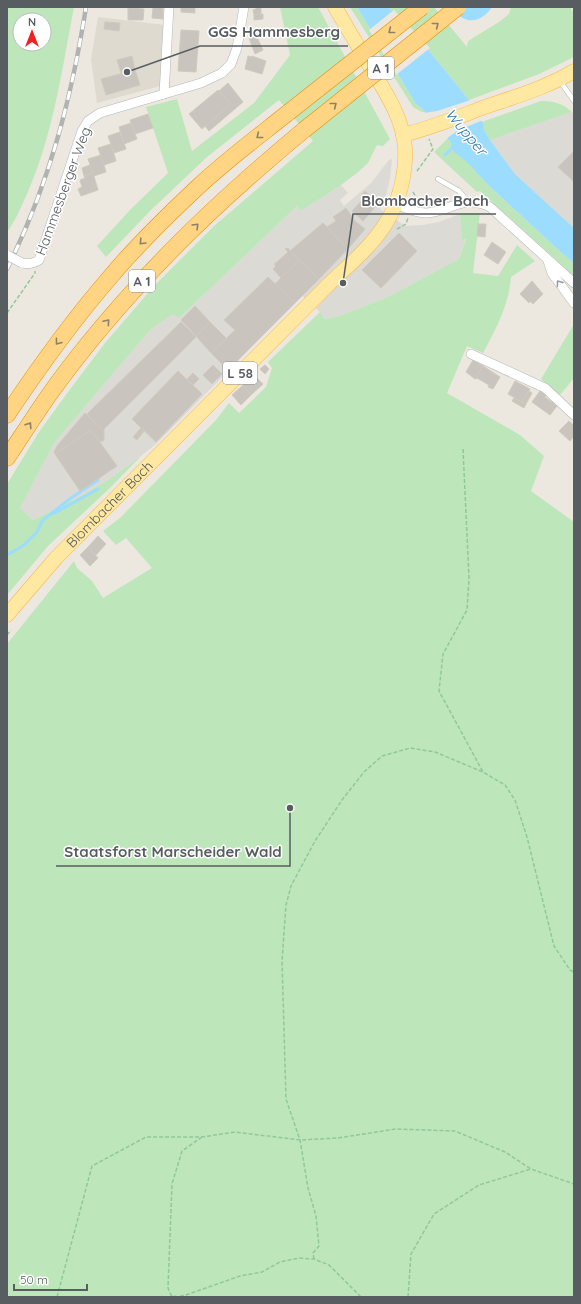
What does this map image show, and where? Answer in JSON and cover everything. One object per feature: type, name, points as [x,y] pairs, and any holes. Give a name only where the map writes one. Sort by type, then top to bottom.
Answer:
[{"type":"highway","name":"A 1","points":[[7,415],[35,373],[71,324],[121,265],[172,212],[201,184],[422,7]]},
{"type":"highway","name":"A 1","points":[[7,458],[65,373],[93,338],[162,260],[218,204],[246,179],[304,130],[458,7]]},
{"type":"main road","name":"Blombacher Bach","points":[[7,615],[56,558],[151,464],[324,288],[371,243],[387,222],[396,204],[402,183],[405,161],[403,135],[397,114],[387,94],[335,7]]},
{"type":"main road","points":[[403,135],[478,110],[559,79],[574,71]]},
{"type":"street","points":[[164,94],[169,7]]},
{"type":"street","name":"Hammesberger Weg","points":[[7,255],[22,263],[28,264],[39,260],[82,131],[88,121],[100,113],[201,84],[222,73],[231,64],[237,48],[244,7]]},
{"type":"street","points":[[396,204],[424,213],[468,202],[479,202],[490,207],[574,283]]},
{"type":"street","points":[[548,260],[552,273],[574,303]]},
{"type":"street","points":[[471,354],[545,388],[574,415]]},
{"type":"lane","points":[[559,79],[574,101]]},
{"type":"lane","points":[[438,179],[459,191],[468,202]]},
{"type":"path","points":[[416,172],[433,149],[429,127]]},
{"type":"path","points":[[397,229],[406,224],[417,199],[411,186]]},
{"type":"path","points":[[7,313],[35,273],[34,263]]},
{"type":"path","points":[[463,449],[469,578],[468,610],[443,654],[439,691],[483,772]]},
{"type":"path","points":[[7,635],[11,630]]},
{"type":"path","points":[[314,1259],[313,1253],[319,1246],[316,1216],[308,1188],[300,1140],[286,1099],[282,961],[286,905],[291,886],[314,841],[342,800],[364,772],[382,756],[410,748],[435,752],[483,772],[505,785],[515,800],[527,837],[554,946],[570,970],[574,972]]},
{"type":"path","points":[[57,1297],[92,1166],[146,1137],[202,1137],[235,1132],[300,1140],[338,1138],[396,1129],[455,1131],[505,1152],[531,1170],[574,1184]]},
{"type":"path","points":[[202,1137],[182,1151],[172,1184],[168,1288],[171,1295],[177,1297],[198,1292],[240,1276],[262,1272],[280,1262],[299,1258],[314,1259],[329,1265],[361,1297]]},
{"type":"path","points":[[408,1297],[410,1254],[434,1214],[479,1185],[531,1170]]},
{"type":"shaded area","points":[[98,17],[165,25],[160,86],[97,103],[91,59]]},
{"type":"shaded area","points":[[572,112],[574,114],[574,228],[515,174],[490,140]]},
{"type":"shaded area","points":[[392,159],[390,179],[386,195],[380,209],[405,226],[439,222],[460,214],[462,238],[466,238],[459,259],[386,298],[339,316],[323,319],[320,312],[302,296],[157,443],[141,456],[111,478],[83,495],[33,520],[20,508],[54,443],[151,329],[174,313],[179,318],[297,206],[301,211],[341,185],[348,193],[340,200],[344,206],[371,183],[389,160]]},
{"type":"green space","points":[[7,7],[74,7],[56,102],[44,149],[36,172],[16,218],[7,232]]},
{"type":"green space","points":[[280,7],[318,7],[390,139],[383,146],[377,145],[368,163],[341,185],[301,211],[297,206],[179,318],[173,314],[151,329],[54,443],[20,508],[33,520],[83,495],[111,478],[141,456],[112,486],[48,546],[7,595],[7,484],[39,432],[105,343],[155,285],[213,227],[313,141],[279,100],[207,157],[151,210],[106,257],[97,246],[130,210],[168,173],[146,107],[177,99],[192,151],[254,103],[290,55]]},
{"type":"green space","points":[[350,7],[357,7],[416,104],[427,113],[413,107]]},
{"type":"green space","points":[[388,7],[434,7],[467,47],[468,41],[509,14],[511,7],[570,7],[574,14],[574,57],[539,74],[469,100],[431,53]]},
{"type":"green space","points":[[541,101],[557,103],[565,106],[572,112],[490,140],[484,130],[482,122]]},
{"type":"green space","points":[[448,138],[488,185],[574,263],[574,276],[480,191],[477,192],[434,152]]},
{"type":"green space","points":[[480,213],[473,273],[498,276],[517,245],[535,261],[511,277],[505,307],[483,353],[467,346],[447,393],[520,435],[544,456],[531,491],[574,522],[574,1297],[7,1297],[7,644],[74,561],[77,568],[92,581],[103,598],[152,568],[126,538],[116,545],[103,531],[120,518],[216,420],[229,403],[239,413],[266,387],[272,368],[268,362],[320,312],[324,319],[339,316],[386,298],[459,259],[466,239],[462,239],[460,214]]},
{"type":"green space","points":[[574,324],[574,378],[559,396],[541,379]]},
{"type":"water","name":"Wupper","points":[[357,7],[388,7],[431,53],[469,100],[483,123],[484,130],[490,140],[515,174],[574,228],[574,263],[488,185],[469,164],[451,149],[452,144],[444,133],[431,117],[416,104]]},
{"type":"water","points":[[448,7],[492,7],[488,13],[482,17],[475,20],[468,20],[458,15]]},
{"type":"pier","points":[[394,10],[430,48],[396,75],[369,30]]},
{"type":"pier","points":[[471,100],[483,120],[457,131],[446,139],[424,113],[437,111]]},
{"type":"building","points":[[153,7],[163,7],[163,19],[152,18]]},
{"type":"building","points":[[181,7],[195,7],[195,13],[181,12]]},
{"type":"building","points":[[256,7],[261,7],[261,15],[254,15],[253,10],[256,9]]},
{"type":"building","points":[[128,8],[144,9],[143,20],[128,20]]},
{"type":"building","points":[[263,14],[263,19],[254,20],[254,15]]},
{"type":"building","points":[[105,22],[120,23],[119,31],[104,29]]},
{"type":"building","points":[[181,30],[199,31],[196,72],[178,71]]},
{"type":"building","points":[[256,35],[263,50],[255,54],[249,38]]},
{"type":"building","points":[[132,56],[135,70],[121,73],[117,60]]},
{"type":"building","points":[[248,56],[266,61],[262,74],[245,69]]},
{"type":"building","points":[[135,70],[140,85],[106,95],[101,79]]},
{"type":"building","points":[[228,83],[243,102],[209,131],[205,126],[231,104],[219,91]]},
{"type":"building","points":[[218,90],[231,104],[202,129],[189,114]]},
{"type":"building","points":[[148,114],[153,128],[135,134],[130,120]]},
{"type":"building","points":[[131,123],[137,139],[124,144],[119,127]]},
{"type":"building","points":[[120,132],[126,149],[114,153],[108,136]]},
{"type":"building","points":[[111,144],[116,161],[104,165],[98,148]]},
{"type":"building","points":[[574,151],[574,182],[558,167]]},
{"type":"building","points":[[101,155],[106,172],[94,176],[88,159]]},
{"type":"building","points":[[90,165],[93,173],[84,176],[82,168]]},
{"type":"building","points":[[93,173],[98,190],[81,196],[78,189],[82,187],[80,180],[85,178],[84,176]]},
{"type":"building","points":[[365,191],[376,201],[374,203],[375,207],[361,196]]},
{"type":"building","points":[[364,198],[375,207],[363,221],[352,211]]},
{"type":"building","points":[[346,208],[355,221],[365,229],[348,249],[327,227],[336,221],[333,217]]},
{"type":"building","points":[[323,223],[348,249],[319,279],[290,251]]},
{"type":"building","points":[[478,224],[486,224],[485,237],[477,236]]},
{"type":"building","points":[[399,233],[417,251],[381,288],[362,270]]},
{"type":"building","points":[[492,242],[506,252],[498,264],[484,255]]},
{"type":"building","points":[[288,248],[299,260],[281,278],[273,269],[276,266],[274,264],[288,252],[285,249]]},
{"type":"building","points":[[299,260],[319,279],[295,303],[275,284]]},
{"type":"building","points":[[268,277],[295,303],[228,370],[211,353],[235,330],[224,320]]},
{"type":"building","points":[[532,281],[543,294],[533,304],[530,301],[529,303],[520,294]]},
{"type":"building","points":[[195,306],[210,322],[196,336],[181,320]]},
{"type":"building","points":[[181,322],[196,337],[103,430],[87,414]]},
{"type":"building","points":[[210,322],[226,338],[211,353],[196,336]]},
{"type":"building","points":[[473,360],[483,366],[475,379],[466,372]]},
{"type":"building","points":[[213,365],[222,374],[212,384],[203,375]]},
{"type":"building","points":[[265,365],[269,369],[265,374],[260,369]]},
{"type":"building","points":[[483,366],[500,377],[493,389],[477,378],[475,379]]},
{"type":"building","points":[[178,371],[202,394],[156,442],[132,419]]},
{"type":"building","points":[[193,373],[199,379],[193,385],[187,379]]},
{"type":"building","points":[[254,375],[263,384],[251,395],[242,386]]},
{"type":"building","points":[[515,381],[530,389],[522,402],[508,394]]},
{"type":"building","points":[[242,386],[251,395],[241,405],[232,395]]},
{"type":"building","points":[[529,391],[532,393],[526,404],[522,402]]},
{"type":"building","points":[[540,391],[557,406],[550,415],[532,402]]},
{"type":"building","points":[[514,398],[526,404],[524,408],[512,401]]},
{"type":"building","points":[[85,413],[103,430],[104,429],[104,440],[100,442],[91,430],[55,454],[54,452],[57,446]]},
{"type":"building","points":[[569,421],[574,426],[574,436],[570,441],[559,431]]},
{"type":"building","points":[[141,428],[144,431],[137,440],[133,437]]},
{"type":"building","points":[[91,430],[117,466],[80,491],[55,454]]},
{"type":"building","points":[[98,536],[106,544],[96,555],[88,547]]},
{"type":"building","points":[[88,547],[98,558],[90,566],[80,555]]},
{"type":"waterway","points":[[445,155],[453,147]]},
{"type":"waterway","points":[[7,555],[24,545],[37,532],[43,520],[71,498],[98,480]]},
{"type":"waterway","points":[[53,514],[98,489]]},
{"type":"railway","points":[[7,269],[35,205],[57,141],[73,76],[86,7]]},
{"type":"place","name":"GGS Hammesberg","points":[[127,72]]},
{"type":"place","name":"Blombacher Bach","points":[[343,283]]},
{"type":"place","name":"Staatsforst Marscheider Wald","points":[[290,808]]}]
